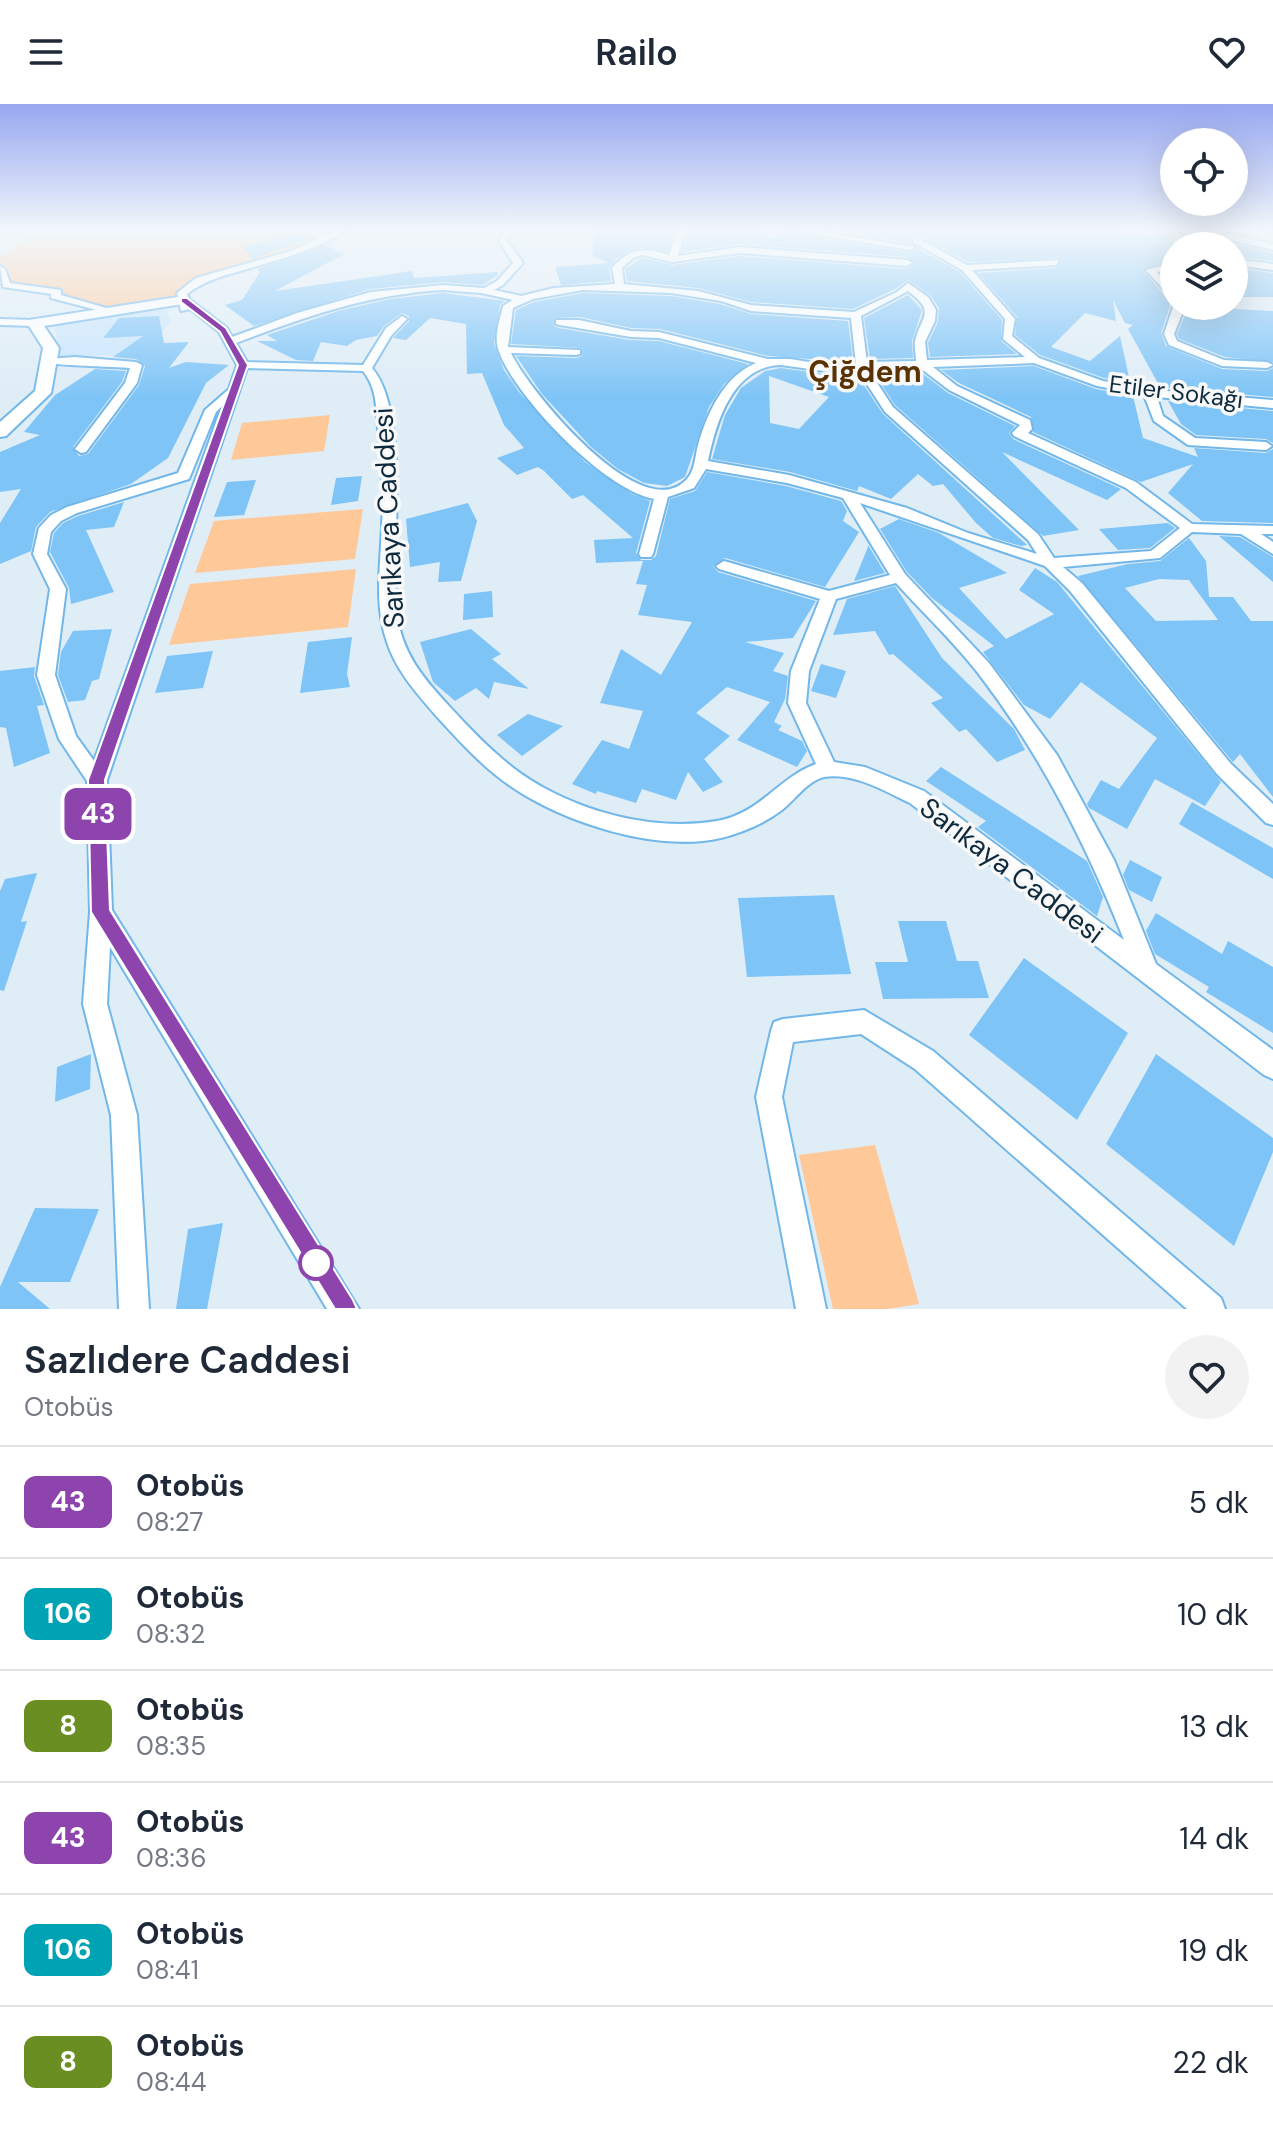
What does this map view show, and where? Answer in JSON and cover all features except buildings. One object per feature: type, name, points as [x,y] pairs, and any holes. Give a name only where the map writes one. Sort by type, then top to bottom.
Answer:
[{"type":"street","points":[[8,285],[58,292],[54,296]]},
{"type":"street","points":[[0,322],[34,323],[184,300],[203,285]]},
{"type":"street","points":[[486,291],[496,285]]},
{"type":"street","name":"Etiler Sokağı","points":[[980,285],[1010,319],[1007,337],[1035,360],[1101,384],[1149,392],[1273,404]]},
{"type":"street","points":[[229,342],[376,292],[438,286],[486,291],[520,299]]},
{"type":"street","points":[[767,362],[737,379],[726,392],[707,436],[701,464],[693,482],[662,495],[652,495],[629,485],[555,425],[507,360],[501,344],[508,306],[520,299],[557,288],[620,288],[721,298],[750,308],[800,314],[856,315],[900,294],[908,286],[925,299],[931,310],[930,321],[920,342],[922,364],[953,388],[1026,423],[1026,429],[1018,433],[1131,485],[1189,528],[1273,530]]},
{"type":"street","points":[[0,294],[54,296],[112,311]]},
{"type":"street","points":[[134,1309],[124,1115],[95,1004],[101,912],[97,780],[243,365],[229,342],[185,310],[184,300]]},
{"type":"street","points":[[856,315],[862,367],[871,386],[889,409],[1033,537],[1050,563],[1076,587],[1224,769],[1273,817]]},
{"type":"street","points":[[366,368],[380,350],[386,330],[402,319]]},
{"type":"street","points":[[1175,320],[1169,334],[1173,343],[1222,363],[1267,365]]},
{"type":"street","name":"Etiler Sokağı","points":[[560,322],[631,334],[659,335],[767,362],[831,369],[1035,360]]},
{"type":"street","points":[[0,432],[43,393],[51,348],[34,323]]},
{"type":"street","points":[[503,350],[576,352]]},
{"type":"street","points":[[48,362],[75,360],[136,365],[131,383],[81,449]]},
{"type":"street","name":"Sarıkaya Caddesi","points":[[243,365],[366,368],[379,384],[390,503],[386,594],[396,647],[405,666],[438,706],[515,779],[569,807],[635,828],[672,834],[720,829],[768,809],[800,780],[828,769],[852,772],[917,797],[1273,1066]]},
{"type":"street","points":[[97,780],[68,739],[46,675],[58,589],[40,554],[44,531],[56,518],[72,510],[184,476],[211,410],[234,390]]},
{"type":"street","points":[[1149,392],[1158,418],[1192,442],[1266,446]]},
{"type":"street","points":[[701,464],[789,479],[902,511],[963,536],[1050,563],[1155,555],[1189,528]]},
{"type":"street","points":[[646,554],[662,495]]},
{"type":"street","points":[[848,496],[899,577],[983,667],[1050,760],[1106,867],[1149,975]]},
{"type":"street","points":[[1244,529],[1273,549]]},
{"type":"street","points":[[724,566],[829,596],[899,577]]},
{"type":"street","points":[[828,769],[797,703],[800,671],[829,596]]},
{"type":"street","points":[[101,912],[344,1309]]},
{"type":"street","points":[[811,1309],[783,1182],[769,1097],[783,1031],[864,1022],[924,1060],[1210,1309]]},
{"type":"shaded area","points":[[23,285],[196,285],[182,293],[184,300],[112,311]]},
{"type":"shaded area","points":[[165,306],[171,321],[138,360],[107,355],[60,357],[54,324]]},
{"type":"shaded area","points":[[330,415],[324,451],[231,460],[242,423]]},
{"type":"shaded area","points":[[363,509],[355,559],[195,573],[214,521]]},
{"type":"shaded area","points":[[356,569],[348,627],[169,645],[190,584]]},
{"type":"shaded area","points":[[875,1145],[919,1304],[888,1309],[833,1309],[799,1155]]},
{"type":"bus line","name":"43","points":[[184,300],[223,330],[243,365],[97,780],[101,912],[344,1309]]},
{"type":"district","name":"Çiğdem","points":[[865,372]]}]
